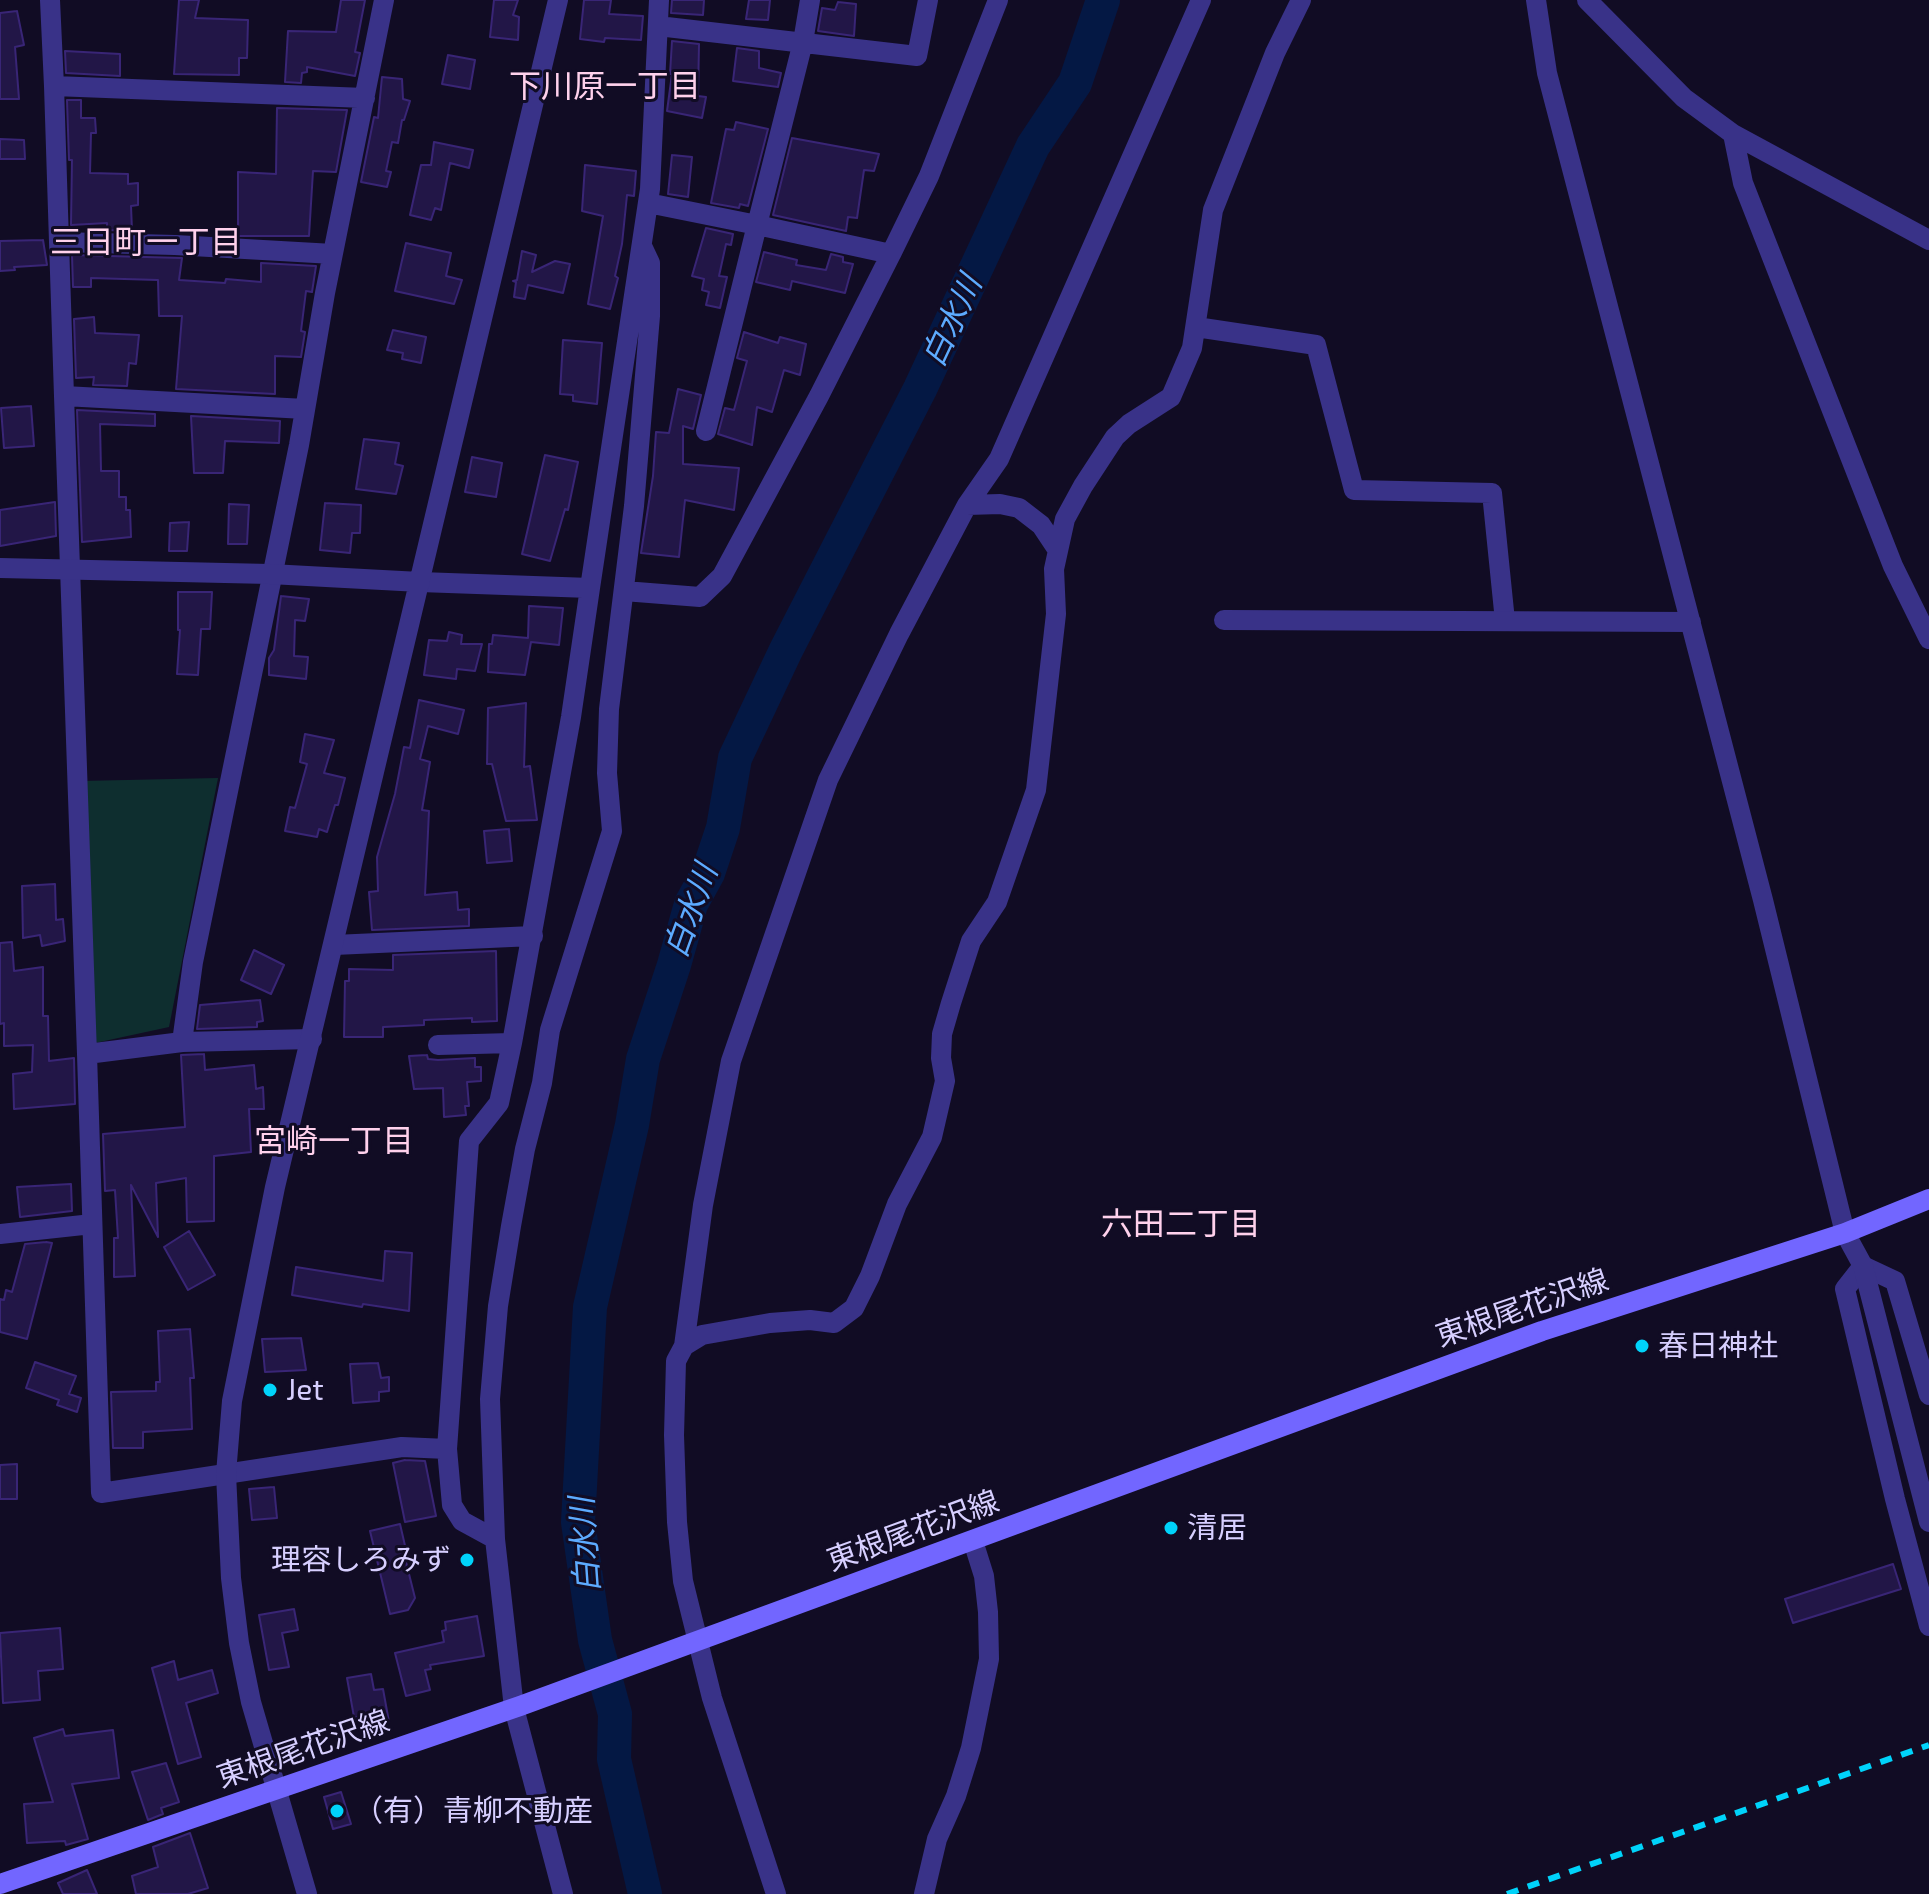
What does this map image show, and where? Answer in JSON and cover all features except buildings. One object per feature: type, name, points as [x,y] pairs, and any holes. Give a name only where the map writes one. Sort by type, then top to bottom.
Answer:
[{"type":"main road","name":"東根尾花沢線","points":[[0,1884],[517,1707],[1527,1336],[1845,1233],[1929,1199]]},
{"type":"street","points":[[50,0],[101,1493],[402,1447],[447,1449]]},
{"type":"street","points":[[182,1042],[193,962],[384,0]]},
{"type":"street","points":[[307,1894],[251,1702],[239,1643],[231,1578],[226,1474],[232,1401],[255,1281],[558,0]]},
{"type":"street","points":[[495,1539],[462,1521],[452,1505],[447,1449],[469,1141],[499,1103],[533,936],[571,717],[648,203],[659,0]]},
{"type":"street","points":[[706,431],[803,42],[810,0]]},
{"type":"street","points":[[658,26],[917,56],[928,0]]},
{"type":"street","points":[[624,591],[700,597],[722,576],[819,396],[929,176],[998,0]]},
{"type":"street","points":[[776,1894],[694,1642],[677,1522],[674,1435],[676,1361],[684,1346],[703,1205],[731,1061],[828,780],[899,634],[967,505],[999,459],[1201,0]]},
{"type":"street","points":[[684,1346],[702,1335],[743,1327],[810,1320],[834,1323],[854,1308],[870,1276],[897,1204],[932,1137],[945,1081],[941,1058],[942,1034],[951,1003],[971,941],[1002,890],[1036,790],[1056,614],[1054,569],[1065,519],[1115,437],[1129,424],[1171,397],[1192,348],[1213,210],[1275,53],[1301,0]]},
{"type":"street","points":[[1536,0],[1547,73],[1691,622],[1845,1233],[1863,1266],[1929,1522]]},
{"type":"street","points":[[1587,0],[1684,98],[1733,134],[1929,240]]},
{"type":"street","points":[[54,86],[365,98]]},
{"type":"street","points":[[1733,134],[1743,183],[1893,566],[1929,639]]},
{"type":"street","points":[[648,203],[891,254]]},
{"type":"street","points":[[59,242],[333,254]]},
{"type":"street","points":[[563,1894],[517,1707],[495,1539],[490,1399],[498,1306],[511,1226],[525,1149],[542,1083],[550,1030],[612,831],[607,773],[609,709],[634,506],[650,316],[650,263],[642,246]]},
{"type":"street","points":[[1196,327],[1316,345],[1354,490],[1492,493],[1505,621]]},
{"type":"street","points":[[64,396],[305,409]]},
{"type":"street","points":[[967,505],[1000,504],[1019,508],[1041,525],[1057,549]]},
{"type":"street","points":[[0,568],[270,574],[590,588]]},
{"type":"street","points":[[1224,620],[1691,622]]},
{"type":"street","points":[[334,945],[533,936]]},
{"type":"street","points":[[87,1054],[182,1042],[312,1039]]},
{"type":"street","points":[[438,1045],[512,1043]]},
{"type":"street","points":[[0,1234],[92,1224]]},
{"type":"street","points":[[1863,1266],[1895,1281],[1929,1395]]},
{"type":"street","points":[[1863,1266],[1845,1289],[1929,1626]]},
{"type":"street","points":[[924,1894],[937,1839],[956,1796],[971,1748],[989,1659],[984,1576],[973,1541]]},
{"type":"green space","points":[[218,778],[169,1027],[95,1043],[82,781]]},
{"type":"waterway","name":"白水川","points":[[645,1894],[614,1759],[615,1714],[595,1640],[578,1522],[590,1307],[632,1125],[643,1059],[691,904],[708,873],[723,828],[735,758],[786,650],[920,389],[1033,146],[1075,83],[1103,0]]},
{"type":"railway","points":[[1507,1894],[1929,1745]]},
{"type":"place","name":"春日神社","points":[[1642,1346]]},
{"type":"place","name":"Jet","points":[[270,1390]]},
{"type":"place","name":"清居","points":[[1171,1528]]},
{"type":"place","name":"理容しろみず","points":[[467,1560]]},
{"type":"place","name":"（有）青柳不動産","points":[[337,1811]]},
{"type":"district","name":"下川原一丁目","points":[[605,86]]},
{"type":"district","name":"三日町一丁目","points":[[146,242]]},
{"type":"district","name":"宮崎一丁目","points":[[334,1141]]},
{"type":"district","name":"六田二丁目","points":[[1181,1224]]}]
